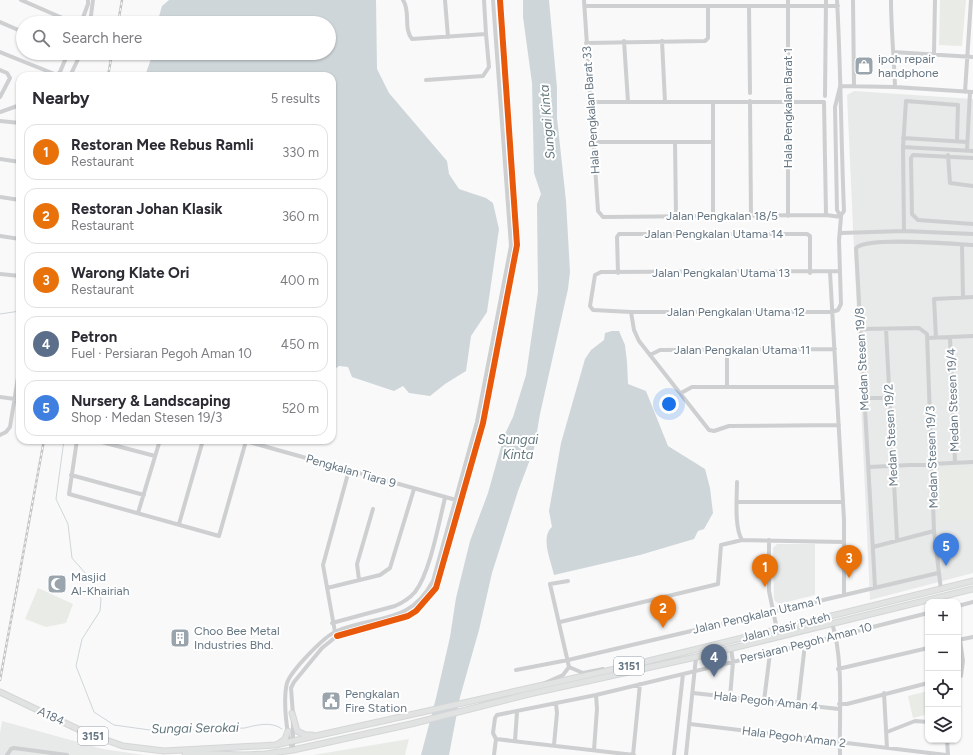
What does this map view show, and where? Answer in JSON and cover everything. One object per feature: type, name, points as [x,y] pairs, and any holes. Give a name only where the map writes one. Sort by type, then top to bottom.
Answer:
[{"type":"main road","name":"Jalan Pasir Puteh","points":[[358,728],[481,698],[624,667],[942,590],[973,581]]},
{"type":"main road","name":"Jalan Pasir Puteh","points":[[411,724],[482,706],[696,657],[973,589]]},
{"type":"main road","points":[[777,630],[781,632],[803,631]]},
{"type":"main road","points":[[655,659],[689,654],[696,657],[702,650],[726,642]]},
{"type":"main road","name":"A184","points":[[0,692],[84,732],[112,743],[148,750],[172,751]]},
{"type":"main road","points":[[292,713],[296,728],[301,733],[307,735],[331,734]]},
{"type":"main road","points":[[329,742],[340,736],[355,732],[358,728],[363,731],[411,724]]},
{"type":"main road","name":"3151","points":[[172,751],[244,755],[281,753],[411,724]]},
{"type":"main road","name":"3151","points":[[172,751],[221,747],[273,746],[358,728]]},
{"type":"main road","points":[[269,754],[273,746],[285,739],[288,731]]},
{"type":"street","points":[[21,0],[58,16]]},
{"type":"street","points":[[84,16],[88,0]]},
{"type":"street","points":[[91,16],[93,0]]},
{"type":"street","points":[[403,0],[407,9],[408,32],[412,40],[486,32]]},
{"type":"street","points":[[445,0],[448,37]]},
{"type":"street","points":[[426,80],[484,76],[488,69],[484,0]]},
{"type":"street","points":[[292,742],[288,731],[286,705],[287,681],[319,642],[335,631],[409,610],[426,594],[433,581],[477,422],[511,246],[493,0]]},
{"type":"street","points":[[293,750],[292,688],[294,682],[322,648],[337,636],[408,616],[416,611],[428,599],[436,588],[483,423],[517,245],[500,0]]},
{"type":"street","name":"Hala Pengkalan Barat 33","points":[[584,0],[598,211],[604,217]]},
{"type":"street","points":[[621,6],[622,0]]},
{"type":"street","points":[[717,0],[717,6]]},
{"type":"street","points":[[766,0],[766,6]]},
{"type":"street","name":"Hala Pengkalan Barat 1","points":[[788,0],[788,216]]},
{"type":"street","points":[[825,96],[826,0]]},
{"type":"street","points":[[832,312],[838,310],[841,304],[841,216],[844,211],[842,102],[840,87],[837,0]]},
{"type":"street","points":[[853,0],[854,86]]},
{"type":"street","points":[[891,0],[891,44],[893,52],[895,87]]},
{"type":"street","points":[[934,53],[935,0]]},
{"type":"street","points":[[964,92],[971,24],[970,0]]},
{"type":"street","points":[[584,6],[838,6]]},
{"type":"street","points":[[586,43],[707,40],[708,6]]},
{"type":"street","points":[[749,6],[750,93]]},
{"type":"street","points":[[0,22],[16,29]]},
{"type":"street","points":[[624,41],[628,102]]},
{"type":"street","points":[[662,41],[666,102]]},
{"type":"street","points":[[0,52],[16,59]]},
{"type":"street","points":[[893,52],[934,53],[973,57]]},
{"type":"street","points":[[19,60],[47,72]]},
{"type":"street","points":[[60,72],[65,60]]},
{"type":"street","points":[[72,72],[78,60]]},
{"type":"street","points":[[0,70],[7,73],[10,78],[0,98]]},
{"type":"street","points":[[840,87],[895,87],[971,92],[966,150]]},
{"type":"street","points":[[840,87],[835,107],[837,210],[841,216]]},
{"type":"street","points":[[590,102],[820,100],[824,103],[826,215]]},
{"type":"street","points":[[750,101],[750,216]]},
{"type":"street","points":[[904,230],[903,138],[906,101],[958,105],[957,141]]},
{"type":"street","points":[[713,102],[713,216]]},
{"type":"street","points":[[0,112],[16,106]]},
{"type":"street","points":[[0,122],[16,123]]},
{"type":"street","points":[[903,138],[967,142]]},
{"type":"street","points":[[593,142],[713,142]]},
{"type":"street","points":[[675,142],[676,216]]},
{"type":"street","points":[[903,147],[973,151]]},
{"type":"street","points":[[948,150],[950,183],[973,186]]},
{"type":"street","points":[[973,158],[913,155],[911,157],[912,214],[918,220],[973,224]]},
{"type":"street","points":[[0,159],[16,161]]},
{"type":"street","points":[[0,197],[16,199]]},
{"type":"street","name":"Jalan Pengkalan 18/5","points":[[604,217],[841,216]]},
{"type":"street","points":[[841,233],[904,230],[973,234]]},
{"type":"street","name":"Jalan Pengkalan Utama 14","points":[[618,273],[617,237],[620,234],[808,234],[810,236],[810,273]]},
{"type":"street","points":[[0,236],[16,238]]},
{"type":"street","name":"Medan Stesen 19/8","points":[[876,587],[856,248],[859,245],[902,242],[973,245]]},
{"type":"street","points":[[962,245],[963,297]]},
{"type":"street","name":"Jalan Pengkalan Utama 13","points":[[593,310],[590,306],[595,275],[601,272],[810,273],[840,271]]},
{"type":"street","points":[[830,272],[839,425],[844,542],[844,594]]},
{"type":"street","points":[[0,274],[16,276]]},
{"type":"street","points":[[936,338],[934,299],[973,297]]},
{"type":"street","name":"Jalan Pengkalan Utama 12","points":[[593,310],[631,312],[832,312]]},
{"type":"street","points":[[631,312],[639,341],[709,430],[714,431],[729,426],[839,425]]},
{"type":"street","points":[[861,329],[919,328],[927,334],[927,338],[973,336]]},
{"type":"street","name":"Medan Stesen 19/2","points":[[886,329],[897,540]]},
{"type":"street","name":"Medan Stesen 19/4","points":[[950,337],[955,462]]},
{"type":"street","name":"Medan Stesen 19/3","points":[[927,338],[934,530],[938,573],[942,590]]},
{"type":"street","name":"Jalan Pengkalan Utama 11","points":[[650,355],[660,350],[834,349]]},
{"type":"street","points":[[727,350],[727,387]]},
{"type":"street","points":[[681,393],[692,387],[837,387]]},
{"type":"street","points":[[0,435],[6,432],[10,427],[16,392]]},
{"type":"street","points":[[0,397],[15,399]]},
{"type":"street","points":[[865,398],[889,398]]},
{"type":"street","points":[[76,444],[69,494],[219,536],[243,444]]},
{"type":"street","points":[[109,444],[155,456]]},
{"type":"street","points":[[138,513],[159,444]]},
{"type":"street","points":[[179,524],[202,444]]},
{"type":"street","name":"Pengkalan Tiara 9","points":[[255,444],[460,501]]},
{"type":"street","points":[[868,467],[973,462]]},
{"type":"street","points":[[337,636],[332,623],[323,565],[349,470]]},
{"type":"street","points":[[71,475],[144,495]]},
{"type":"street","points":[[737,482],[738,527],[739,535],[742,540]]},
{"type":"street","points":[[327,588],[380,575],[390,568],[414,489]]},
{"type":"street","points":[[332,623],[395,606],[402,603],[415,592],[427,565],[445,498]]},
{"type":"street","points":[[737,502],[842,502]]},
{"type":"street","points":[[359,580],[357,564],[373,509]]},
{"type":"street","points":[[873,546],[934,530]]},
{"type":"street","points":[[560,622],[718,584],[720,546],[742,540],[844,542]]},
{"type":"street","points":[[769,540],[769,591],[777,630]]},
{"type":"street","name":"Jalan Pengkalan Utama 1","points":[[516,670],[568,660],[773,610],[938,573]]},
{"type":"street","points":[[539,685],[563,675],[569,667],[560,622],[550,584],[568,581]]},
{"type":"street","points":[[961,605],[973,602]]},
{"type":"street","name":"Persiaran Pegoh Aman 10","points":[[496,739],[493,733],[495,718],[497,715],[596,695],[925,614]]},
{"type":"street","points":[[832,623],[836,635],[840,755]]},
{"type":"street","points":[[961,640],[973,637]]},
{"type":"street","points":[[798,705],[805,644]]},
{"type":"street","points":[[730,697],[733,662],[731,648]]},
{"type":"street","points":[[838,669],[925,649]]},
{"type":"street","points":[[961,650],[963,661],[961,676]]},
{"type":"street","points":[[764,701],[770,653]]},
{"type":"street","points":[[686,755],[696,657]]},
{"type":"street","points":[[569,667],[582,673],[624,667]]},
{"type":"street","points":[[674,755],[683,674]]},
{"type":"street","points":[[494,755],[496,739],[633,755],[640,684]]},
{"type":"street","points":[[839,704],[847,704],[884,693],[925,684]]},
{"type":"street","name":"Hala Pegoh Aman 4","points":[[693,693],[839,709]]},
{"type":"street","points":[[884,693],[888,748]]},
{"type":"street","points":[[594,750],[597,709],[596,695]]},
{"type":"street","points":[[286,705],[292,704]]},
{"type":"street","points":[[554,746],[556,704]]},
{"type":"street","points":[[514,741],[517,712]]},
{"type":"street","points":[[887,732],[915,721],[925,722]]},
{"type":"street","name":"Hala Pegoh Aman 2","points":[[690,724],[947,755]]},
{"type":"street","points":[[947,743],[947,755]]},
{"type":"street","points":[[7,755],[11,749],[14,748],[67,755]]},
{"type":"shaded area","points":[[940,0],[966,0],[962,46],[939,45]]},
{"type":"shaded area","points":[[854,91],[973,99],[973,573],[870,600],[847,95]]},
{"type":"shaded area","points":[[973,467],[973,519],[939,522],[937,469]]},
{"type":"shaded area","points":[[777,544],[815,544],[815,595],[779,604],[774,600],[773,548]]},
{"type":"shaded area","points":[[38,588],[73,604],[66,623],[46,627],[25,619]]},
{"type":"shaded area","points":[[925,692],[925,715],[913,718],[908,696]]},
{"type":"shaded area","points":[[2,721],[103,749],[144,755],[0,755],[0,733]]},
{"type":"shaded area","points":[[409,739],[405,755],[313,755]]},
{"type":"water","points":[[169,0],[376,0],[377,69],[389,93],[447,161],[449,174],[459,189],[486,198],[493,203],[499,229],[487,312],[471,336],[466,371],[445,384],[430,396],[409,393],[403,386],[394,391],[352,377],[348,367],[339,366],[336,368],[336,72],[146,72],[151,60],[336,60],[336,16],[159,16],[162,6]]},
{"type":"water","name":"Sungai Kinta","points":[[523,0],[549,0],[557,88],[557,118],[566,201],[570,272],[568,289],[540,414],[534,449],[518,491],[492,573],[479,630],[460,697],[449,755],[421,755],[450,637],[456,598],[470,541],[488,493],[504,436],[513,417],[526,375],[538,292],[537,204],[541,194],[534,173],[532,83],[523,17]]},
{"type":"water","points":[[619,331],[625,345],[628,384],[646,391],[668,446],[705,469],[710,488],[713,513],[704,529],[698,531],[694,539],[640,555],[554,575],[547,550],[547,537],[552,527],[549,511],[561,443],[585,359],[591,350],[604,340],[605,333]]},
{"type":"waterway","name":"Sungai Serokai","points":[[0,314],[16,312]]},
{"type":"waterway","name":"Sungai Serokai","points":[[63,444],[56,499],[68,524],[72,558],[94,583],[101,599],[100,611],[82,639],[76,666],[94,712],[114,725],[157,731],[245,728],[264,724],[274,725],[282,729]]},
{"type":"railway","points":[[119,16],[122,0]]},
{"type":"railway","points":[[109,72],[111,60]]},
{"type":"railway","points":[[0,680],[43,444]]},
{"type":"cycle path","points":[[337,636],[408,616],[416,611],[436,588],[483,423],[517,245],[500,0]]},
{"type":"place","name":"ipoh repair handphone","points":[[864,66]]},
{"type":"place","name":"Nursery & Landscaping","points":[[946,566]]},
{"type":"place","name":"Warong Klate Ori","points":[[849,578]]},
{"type":"place","name":"Masjid Al-Khairiah","points":[[57,584]]},
{"type":"place","name":"Restoran Mee Rebus Ramli","points":[[765,587]]},
{"type":"place","name":"Restoran Johan Klasik","points":[[663,628]]},
{"type":"place","name":"Choo Bee Metal Industries Bhd.","points":[[180,638]]},
{"type":"place","name":"Petron","points":[[714,677]]},
{"type":"place","name":"Pengkalan Fire Station","points":[[331,701]]}]
